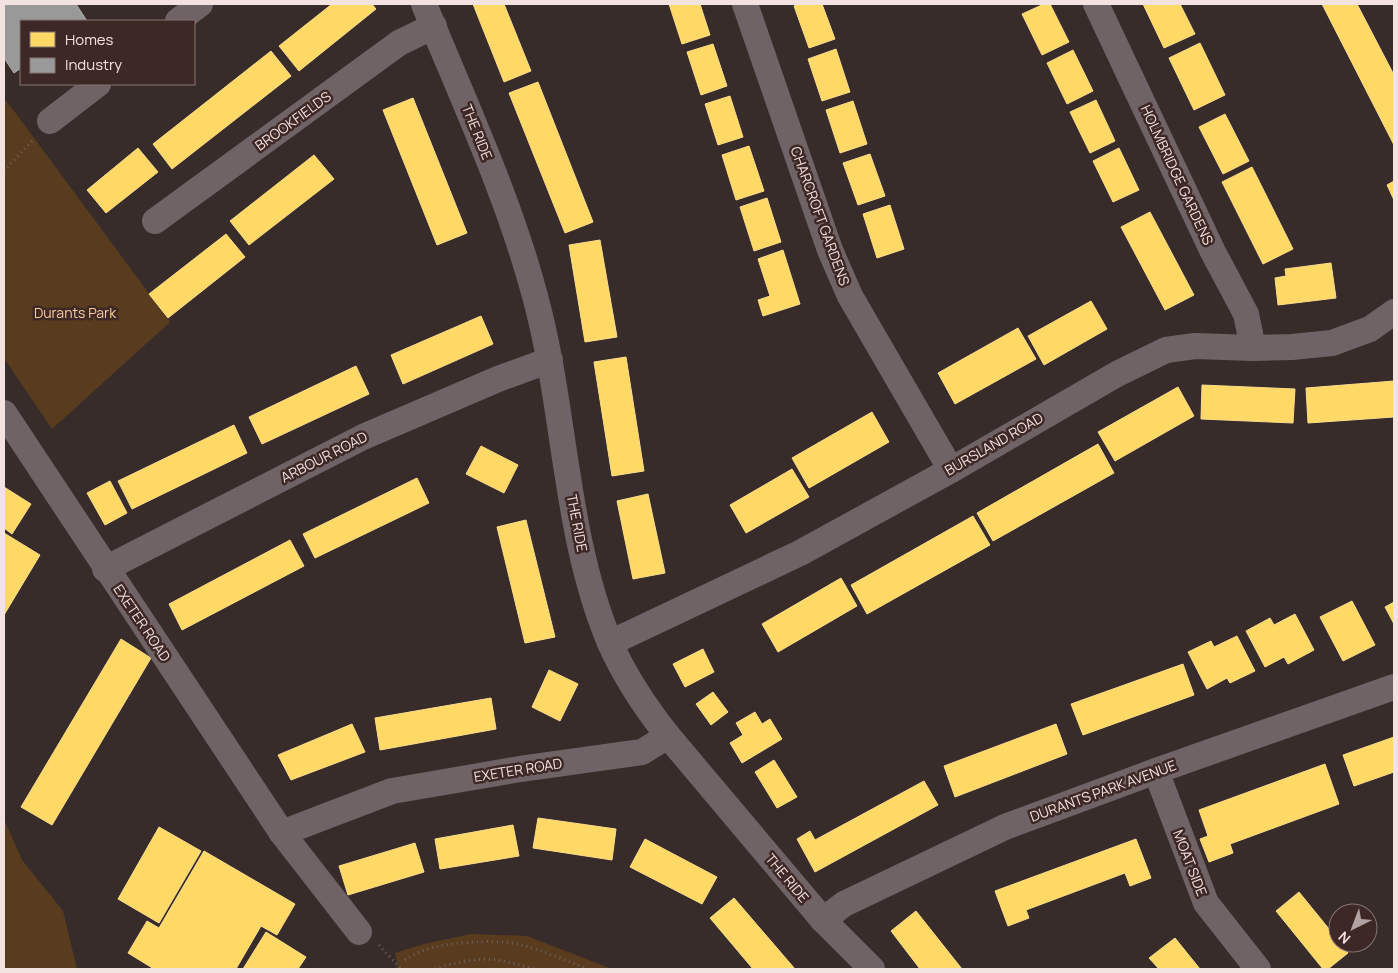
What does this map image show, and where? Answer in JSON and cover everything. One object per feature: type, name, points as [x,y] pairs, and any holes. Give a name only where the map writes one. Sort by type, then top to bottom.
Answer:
[{"type":"street","points":[[179,20],[200,4]]},
{"type":"street","name":"CHARCROFT GARDENS","points":[[745,4],[830,250],[850,296],[951,470]]},
{"type":"street","name":"HOLMBRIDGE GARDENS","points":[[1096,4],[1213,252],[1246,314],[1253,348]]},
{"type":"street","name":"BROOKFIELDS","points":[[155,222],[399,43],[429,15]]},
{"type":"street","name":"THE RIDE","points":[[429,15],[513,223],[536,297],[550,360],[576,522],[590,584],[610,643],[648,710],[668,736],[823,920],[872,969]]},
{"type":"street","points":[[50,121],[97,85]]},
{"type":"street","name":"BURSLAND ROAD","points":[[610,643],[800,553],[951,470],[1118,374],[1166,350],[1195,346],[1253,348],[1332,343],[1370,329],[1394,312]]},
{"type":"street","name":"ARBOUR ROAD","points":[[105,569],[363,437],[498,379],[550,360]]},
{"type":"street","name":"EXETER ROAD","points":[[4,413],[105,569],[198,705],[282,833],[360,932]]},
{"type":"street","name":"DURANTS PARK AVENUE","points":[[823,920],[844,904],[1005,827],[1156,771],[1394,687]]},
{"type":"street","name":"EXETER ROAD","points":[[282,833],[392,790],[520,769],[642,752],[668,736]]},
{"type":"street","name":"MOAT SIDE","points":[[1156,771],[1206,903],[1258,969]]},
{"type":"path","points":[[4,172],[50,121]]},
{"type":"path","points":[[360,932],[380,946],[401,969]]},
{"type":"path","points":[[405,960],[421,951],[450,944],[482,942],[516,944],[587,969]]},
{"type":"path","points":[[435,969],[470,961],[496,960],[535,969]]},
{"type":"green space","name":"Durants Park","points":[[4,99],[170,322],[52,429],[4,358]]},
{"type":"green space","points":[[4,819],[22,860],[63,911],[77,969],[4,969]]},
{"type":"green space","points":[[471,934],[527,936],[612,969],[394,969],[398,966],[395,953],[424,944]]},
{"type":"building: Homes","points":[[332,4],[372,4],[376,9],[299,71],[279,46]]},
{"type":"building: Homes","points":[[473,4],[504,4],[531,71],[504,82]]},
{"type":"building: Homes","points":[[669,4],[700,4],[710,35],[682,44]]},
{"type":"building: Homes","points":[[800,4],[822,4],[835,39],[809,48],[794,6]]},
{"type":"building: Homes","points":[[1044,4],[1050,4],[1069,42],[1042,55],[1022,14]]},
{"type":"building: Homes","points":[[1143,4],[1180,4],[1195,34],[1164,48]]},
{"type":"building: Homes","points":[[1322,4],[1357,4],[1394,75],[1394,145]]},
{"type":"building: Homes","points":[[1200,43],[1225,95],[1194,110],[1169,58]]},
{"type":"building: Homes","points":[[713,44],[727,86],[701,95],[687,52]]},
{"type":"building: Homes","points":[[836,49],[850,92],[822,101],[808,59]]},
{"type":"building: Homes","points":[[1073,50],[1093,91],[1067,104],[1047,63]]},
{"type":"building: Homes","points":[[271,51],[291,76],[172,169],[153,144]]},
{"type":"building: Homes","points":[[538,82],[593,222],[565,233],[509,93]]},
{"type":"building: Homes","points":[[730,96],[743,137],[718,145],[705,104]]},
{"type":"building: Homes","points":[[413,98],[467,233],[437,245],[383,110]]},
{"type":"building: Homes","points":[[1096,100],[1115,141],[1090,153],[1070,112]]},
{"type":"building: Homes","points":[[853,101],[867,144],[840,153],[826,110]]},
{"type":"building: Homes","points":[[1225,114],[1249,161],[1223,174],[1199,127]]},
{"type":"building: Homes","points":[[749,146],[764,191],[736,200],[722,155]]},
{"type":"building: Homes","points":[[138,148],[158,172],[106,213],[87,190]]},
{"type":"building: Homes","points":[[1119,148],[1139,190],[1113,202],[1093,161]]},
{"type":"building: Homes","points":[[870,154],[885,196],[858,205],[843,163]]},
{"type":"building: Homes","points":[[314,155],[334,179],[249,245],[230,221]]},
{"type":"building: Homes","points":[[1252,167],[1293,249],[1263,264],[1222,182]]},
{"type":"building: Homes","points":[[1394,181],[1394,200],[1387,185]]},
{"type":"building: Homes","points":[[767,198],[781,242],[754,251],[740,207]]},
{"type":"building: Homes","points":[[890,205],[904,249],[877,258],[863,214]]},
{"type":"building: Homes","points":[[1150,212],[1194,295],[1165,310],[1121,227]]},
{"type":"building: Homes","points":[[226,234],[245,257],[168,318],[149,294]]},
{"type":"building: Homes","points":[[600,240],[617,337],[585,342],[569,245]]},
{"type":"building: Homes","points":[[783,250],[800,304],[763,316],[758,300],[770,296],[758,259]]},
{"type":"building: Homes","points":[[1331,263],[1336,298],[1278,305],[1275,278],[1286,276],[1285,269]]},
{"type":"building: Homes","points":[[1091,301],[1107,329],[1044,365],[1028,336]]},
{"type":"building: Homes","points":[[481,316],[493,344],[403,384],[391,355]]},
{"type":"building: Homes","points":[[1018,328],[1036,359],[955,404],[938,373]]},
{"type":"building: Homes","points":[[626,357],[644,471],[612,476],[594,362]]},
{"type":"building: Homes","points":[[356,366],[369,394],[262,444],[249,417]]},
{"type":"building: Homes","points":[[1394,381],[1394,417],[1308,423],[1306,388]]},
{"type":"building: Homes","points":[[1202,385],[1295,389],[1293,423],[1201,419]]},
{"type":"building: Homes","points":[[1178,387],[1194,416],[1115,461],[1098,432]]},
{"type":"building: Homes","points":[[872,412],[889,442],[809,488],[792,458]]},
{"type":"building: Homes","points":[[234,425],[247,453],[132,509],[118,481]]},
{"type":"building: Homes","points":[[1098,444],[1114,473],[993,541],[977,513]]},
{"type":"building: Homes","points":[[481,446],[518,465],[504,493],[466,474]]},
{"type":"building: Homes","points":[[792,469],[809,497],[746,533],[730,505]]},
{"type":"building: Homes","points":[[417,478],[429,503],[315,558],[303,534]]},
{"type":"building: Homes","points":[[110,481],[127,513],[105,525],[87,493]]},
{"type":"building: Homes","points":[[4,487],[31,504],[12,534],[4,528]]},
{"type":"building: Homes","points":[[648,494],[665,573],[633,579],[617,501]]},
{"type":"building: Homes","points":[[973,516],[990,545],[867,614],[851,585]]},
{"type":"building: Homes","points":[[526,520],[555,637],[525,643],[497,527]]},
{"type":"building: Homes","points":[[4,533],[40,555],[4,615]]},
{"type":"building: Homes","points":[[290,540],[304,566],[182,630],[169,604]]},
{"type":"building: Homes","points":[[841,578],[857,606],[778,652],[762,624]]},
{"type":"building: Homes","points":[[1352,601],[1375,645],[1343,661],[1320,617]]},
{"type":"building: Homes","points":[[1394,602],[1394,624],[1385,607]]},
{"type":"building: Homes","points":[[1295,614],[1314,650],[1288,664],[1284,657],[1265,667],[1246,631],[1270,618],[1274,625]]},
{"type":"building: Homes","points":[[1237,636],[1255,671],[1230,683],[1227,678],[1207,689],[1188,652],[1211,641],[1214,647]]},
{"type":"building: Homes","points":[[121,639],[151,658],[52,825],[21,807]]},
{"type":"building: Homes","points":[[703,649],[714,672],[685,687],[673,664]]},
{"type":"building: Homes","points":[[1183,664],[1194,695],[1083,735],[1071,704]]},
{"type":"building: Homes","points":[[549,670],[578,684],[560,721],[532,707]]},
{"type":"building: Homes","points":[[713,692],[728,712],[711,725],[696,704]]},
{"type":"building: Homes","points":[[491,698],[496,729],[380,750],[375,718]]},
{"type":"building: Homes","points":[[755,712],[762,724],[770,719],[782,739],[742,763],[730,743],[743,735],[736,723]]},
{"type":"building: Homes","points":[[352,724],[365,752],[291,780],[278,755]]},
{"type":"building: Homes","points":[[1056,724],[1067,754],[955,797],[944,766]]},
{"type":"building: Homes","points":[[1394,737],[1394,772],[1354,786],[1343,755]]},
{"type":"building: Homes","points":[[774,760],[797,797],[777,808],[755,772]]},
{"type":"building: Homes","points":[[1325,764],[1339,804],[1230,844],[1233,853],[1209,862],[1200,839],[1208,836],[1199,810]]},
{"type":"building: Homes","points":[[924,781],[938,805],[815,872],[797,839],[810,831],[815,840]]},
{"type":"building: Homes","points":[[538,818],[616,829],[612,860],[533,848]]},
{"type":"building: Homes","points":[[513,825],[519,856],[440,869],[435,839]]},
{"type":"building: Homes","points":[[159,827],[201,851],[159,923],[118,899]]},
{"type":"building: Homes","points":[[645,839],[717,877],[702,904],[630,867]]},
{"type":"building: Homes","points":[[1136,839],[1151,878],[1130,886],[1125,873],[1026,910],[1029,918],[1008,926],[995,891]]},
{"type":"building: Homes","points":[[415,843],[424,872],[348,895],[339,866]]},
{"type":"building: Homes","points":[[204,851],[295,904],[277,935],[261,926],[236,969],[154,969],[128,953],[147,921],[159,928]]},
{"type":"building: Homes","points":[[1299,892],[1328,928],[1328,953],[1348,953],[1328,969],[1323,969],[1276,911]]},
{"type":"building: Homes","points":[[734,898],[795,969],[753,969],[710,918]]},
{"type":"building: Homes","points":[[916,911],[962,969],[920,969],[891,931]]},
{"type":"building: Homes","points":[[266,932],[306,957],[298,969],[243,969]]},
{"type":"building: Homes","points":[[1175,938],[1200,969],[1159,969],[1149,958]]},
{"type":"building: Industry","points":[[4,4],[76,4],[86,20],[20,20],[20,69],[14,73],[4,58]]}]
